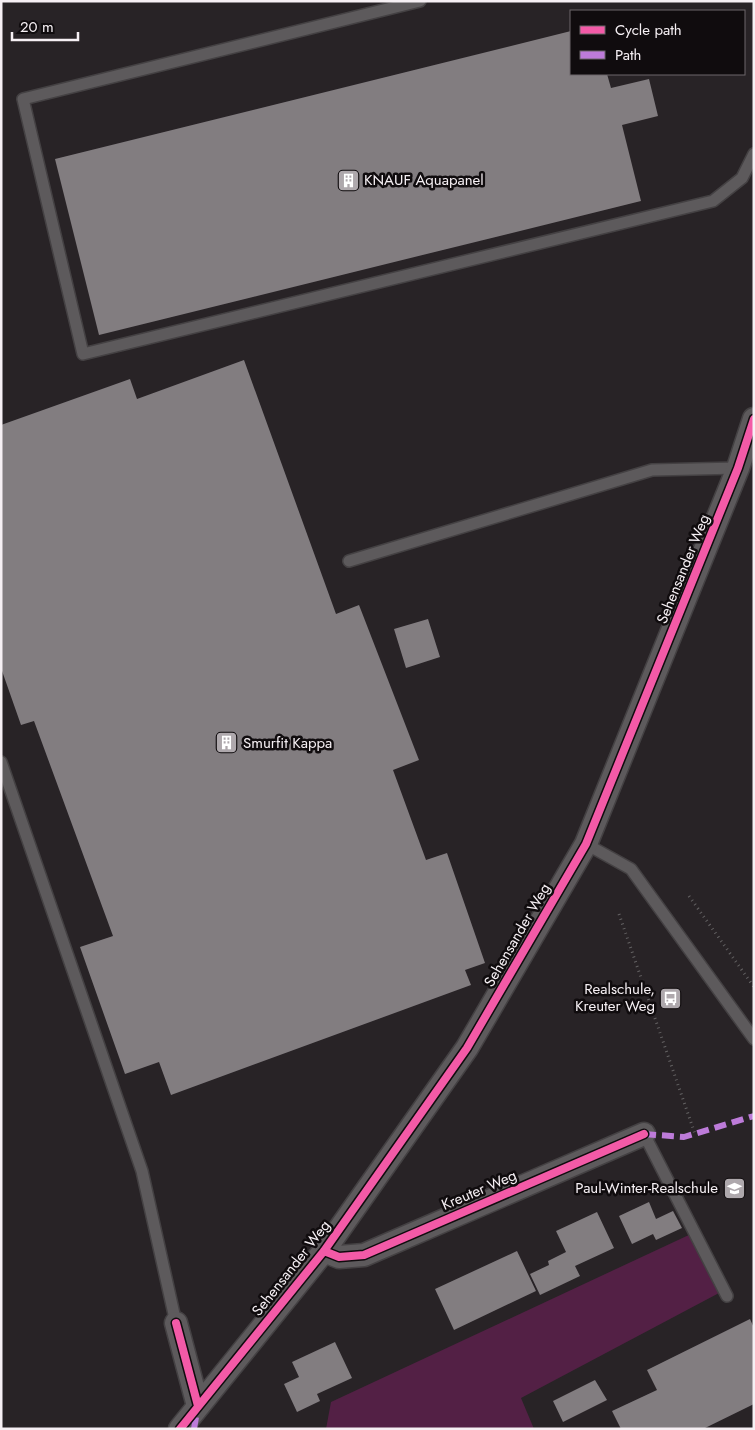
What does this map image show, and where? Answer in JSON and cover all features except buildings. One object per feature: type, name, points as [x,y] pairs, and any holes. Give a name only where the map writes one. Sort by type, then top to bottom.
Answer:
[{"type":"street","name":"Sehensander Weg","points":[[180,1429],[324,1251],[467,1048],[586,844],[738,468],[754,419]]},
{"type":"street","name":"Kreuter Weg","points":[[324,1251],[339,1257],[364,1255],[644,1134]]},
{"type":"street","points":[[176,1324],[198,1406]]},
{"type":"lane","points":[[420,1],[23,99],[83,354],[713,201],[742,178],[754,154]]},
{"type":"lane","points":[[349,561],[652,470],[738,468]]},
{"type":"lane","points":[[1,762],[142,1170],[176,1324]]},
{"type":"lane","points":[[586,844],[631,869],[754,1039]]},
{"type":"lane","name":"Kreuter Weg","points":[[644,1134],[727,1296]]},
{"type":"path","points":[[689,896],[754,987]]},
{"type":"path","points":[[619,914],[695,1134]]},
{"type":"path","points":[[677,1084],[679,1077]]},
{"type":"shaded area","points":[[691,1234],[719,1293],[521,1398],[534,1429],[326,1429],[331,1402]]},
{"type":"marked path","points":[[644,1134],[684,1137],[754,1116]]},
{"type":"marked path","points":[[194,1429],[197,1411]]},
{"type":"cycle path","points":[[180,1429],[324,1251],[467,1048],[586,844],[738,468],[754,419]]},
{"type":"cycle path","points":[[324,1251],[339,1257],[364,1255],[644,1134]]},
{"type":"cycle path","points":[[176,1323],[198,1406]]},
{"type":"place","name":"KNAUF Aquapanel","points":[[348,180]]},
{"type":"place","name":"Smurfit Kappa","points":[[227,743]]},
{"type":"place","name":"Realschule, Kreuter Weg","points":[[671,998]]},
{"type":"place","name":"Paul-Winter-Realschule","points":[[734,1188]]}]
